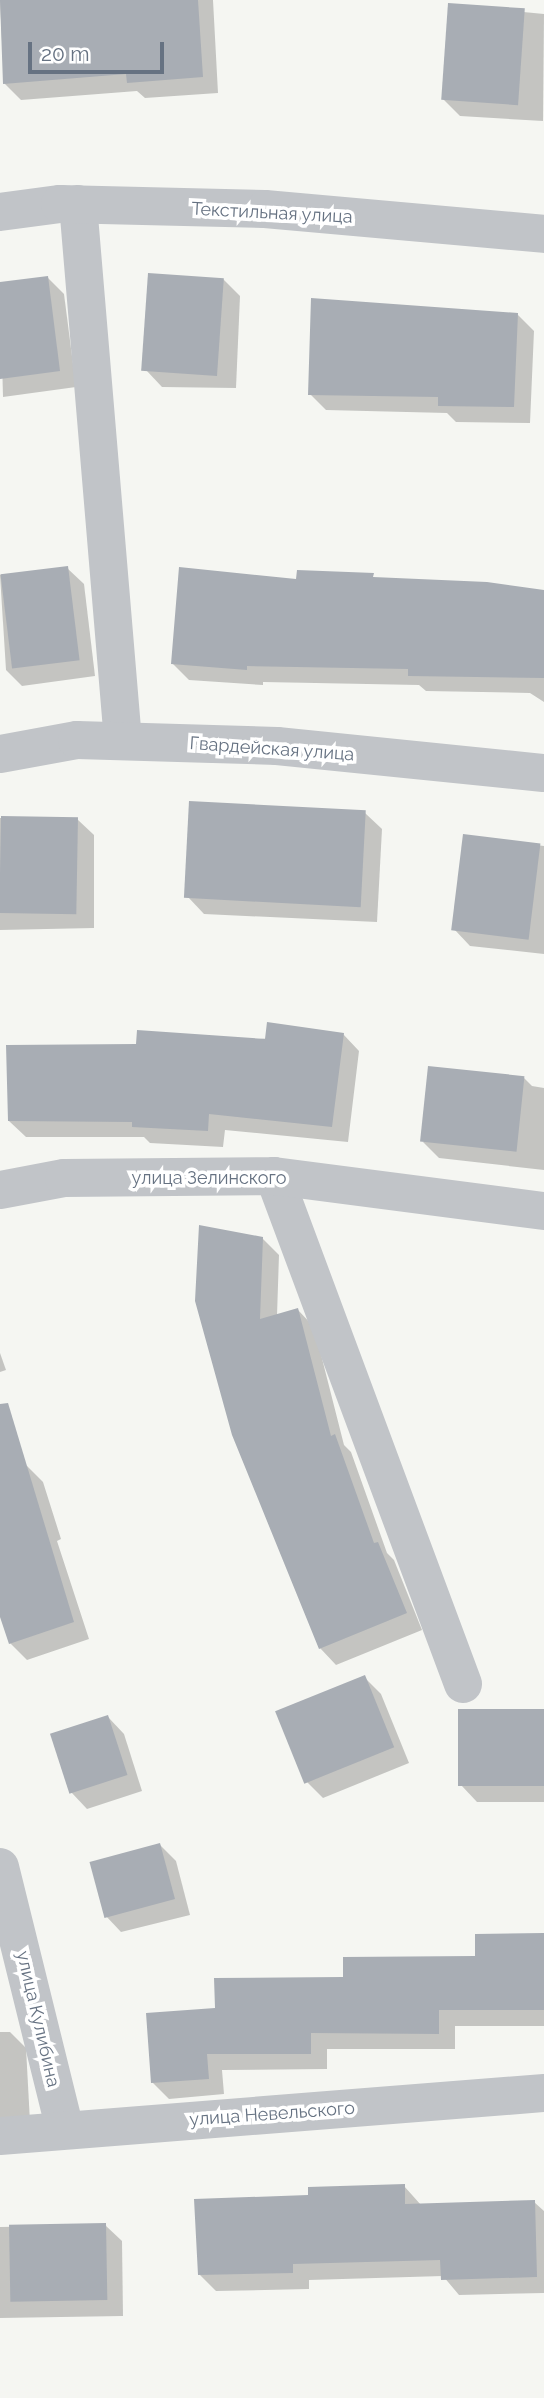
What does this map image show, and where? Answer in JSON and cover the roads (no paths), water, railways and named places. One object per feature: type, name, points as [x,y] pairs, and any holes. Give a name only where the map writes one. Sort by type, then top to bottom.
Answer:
[{"type":"street","name":"Текстильная улица","points":[[0,212],[78,204],[265,209],[544,234]]},
{"type":"street","points":[[78,204],[123,741]]},
{"type":"street","name":"Гвардейская улица","points":[[0,754],[77,740],[277,746],[544,773]]},
{"type":"street","points":[[274,1176],[463,1684]]},
{"type":"street","name":"улица Зелинского","points":[[0,1190],[64,1178],[274,1176],[544,1211]]},
{"type":"street","name":"улица Кулибина","points":[[0,1867],[65,2130]]},
{"type":"street","name":"улица Невельского","points":[[0,2137],[544,2093]]}]
